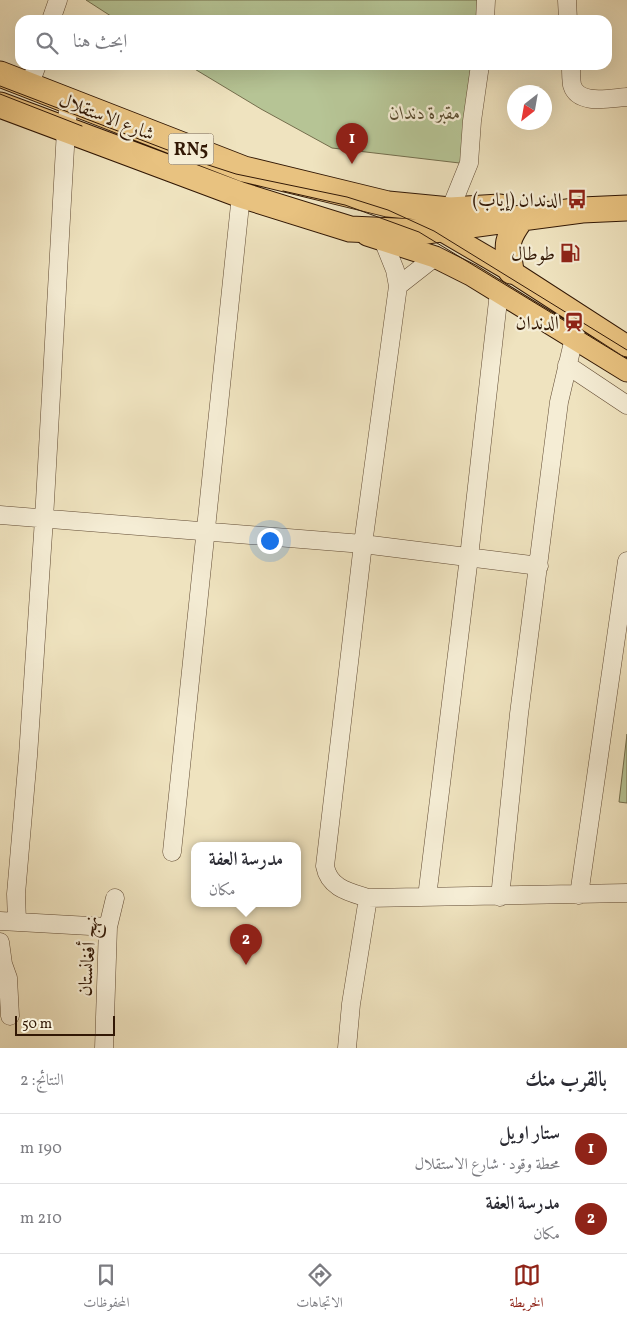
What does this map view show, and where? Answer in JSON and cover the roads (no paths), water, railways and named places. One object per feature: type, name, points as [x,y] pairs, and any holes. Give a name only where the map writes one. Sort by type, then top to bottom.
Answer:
[{"type":"highway","name":"شارع الاستقلال","points":[[0,74],[33,76],[69,102],[244,169],[446,220]]},
{"type":"highway","name":"شارع الاستقلال","points":[[0,105],[241,195],[350,230]]},
{"type":"highway","name":"RN5","points":[[350,230],[419,232],[446,220],[627,198]]},
{"type":"highway","name":"RN5","points":[[446,220],[521,219],[582,210],[627,208]]},
{"type":"highway","points":[[505,281],[508,240],[511,232],[521,219]]},
{"type":"main road","points":[[446,220],[505,281],[574,338],[627,371]]},
{"type":"main road","points":[[350,230],[435,257],[471,275],[505,281],[627,346]]},
{"type":"street","points":[[54,15],[58,0]]},
{"type":"street","points":[[485,15],[486,0]]},
{"type":"street","points":[[567,0],[568,15]]},
{"type":"street","points":[[446,220],[469,163],[472,122],[479,70]]},
{"type":"street","points":[[571,70],[572,85],[575,92],[580,96],[596,99],[627,97]]},
{"type":"street","points":[[69,102],[28,756],[16,894],[9,921],[108,927]]},
{"type":"street","points":[[172,852],[241,195]]},
{"type":"street","points":[[383,240],[395,270],[398,286],[363,544],[325,866],[327,875],[333,884],[368,898],[627,894]]},
{"type":"street","points":[[398,286],[435,257]]},
{"type":"street","points":[[427,897],[505,281]]},
{"type":"street","points":[[500,897],[519,714],[559,402],[574,338]]},
{"type":"street","points":[[567,365],[627,405]]},
{"type":"street","points":[[0,515],[363,544],[539,566]]},
{"type":"street","points":[[579,895],[626,570]]},
{"type":"street","name":"نهج أفغانستان","points":[[104,1048],[108,927],[115,898]]},
{"type":"street","points":[[347,1048],[351,1004],[368,898]]},
{"type":"street","points":[[0,942],[2,964],[8,978],[10,1016]]},
{"type":"tram line","points":[[0,86],[199,162],[236,174],[347,197],[388,210],[434,231],[627,350]]},
{"type":"tram line","points":[[0,94],[82,126]]},
{"type":"tram line","points":[[283,191],[345,205],[419,232],[627,359]]},
{"type":"place","name":"ستار اويل","points":[[352,164]]},
{"type":"place","name":"الدندان (إياب)","points":[[577,199]]},
{"type":"place","name":"طوطال","points":[[570,253]]},
{"type":"place","name":"الدندان","points":[[574,322]]},
{"type":"place","name":"مدرسة العفة","points":[[246,965]]},
{"type":"park label","name":"مقبرة دندان","points":[[425,112]]}]
